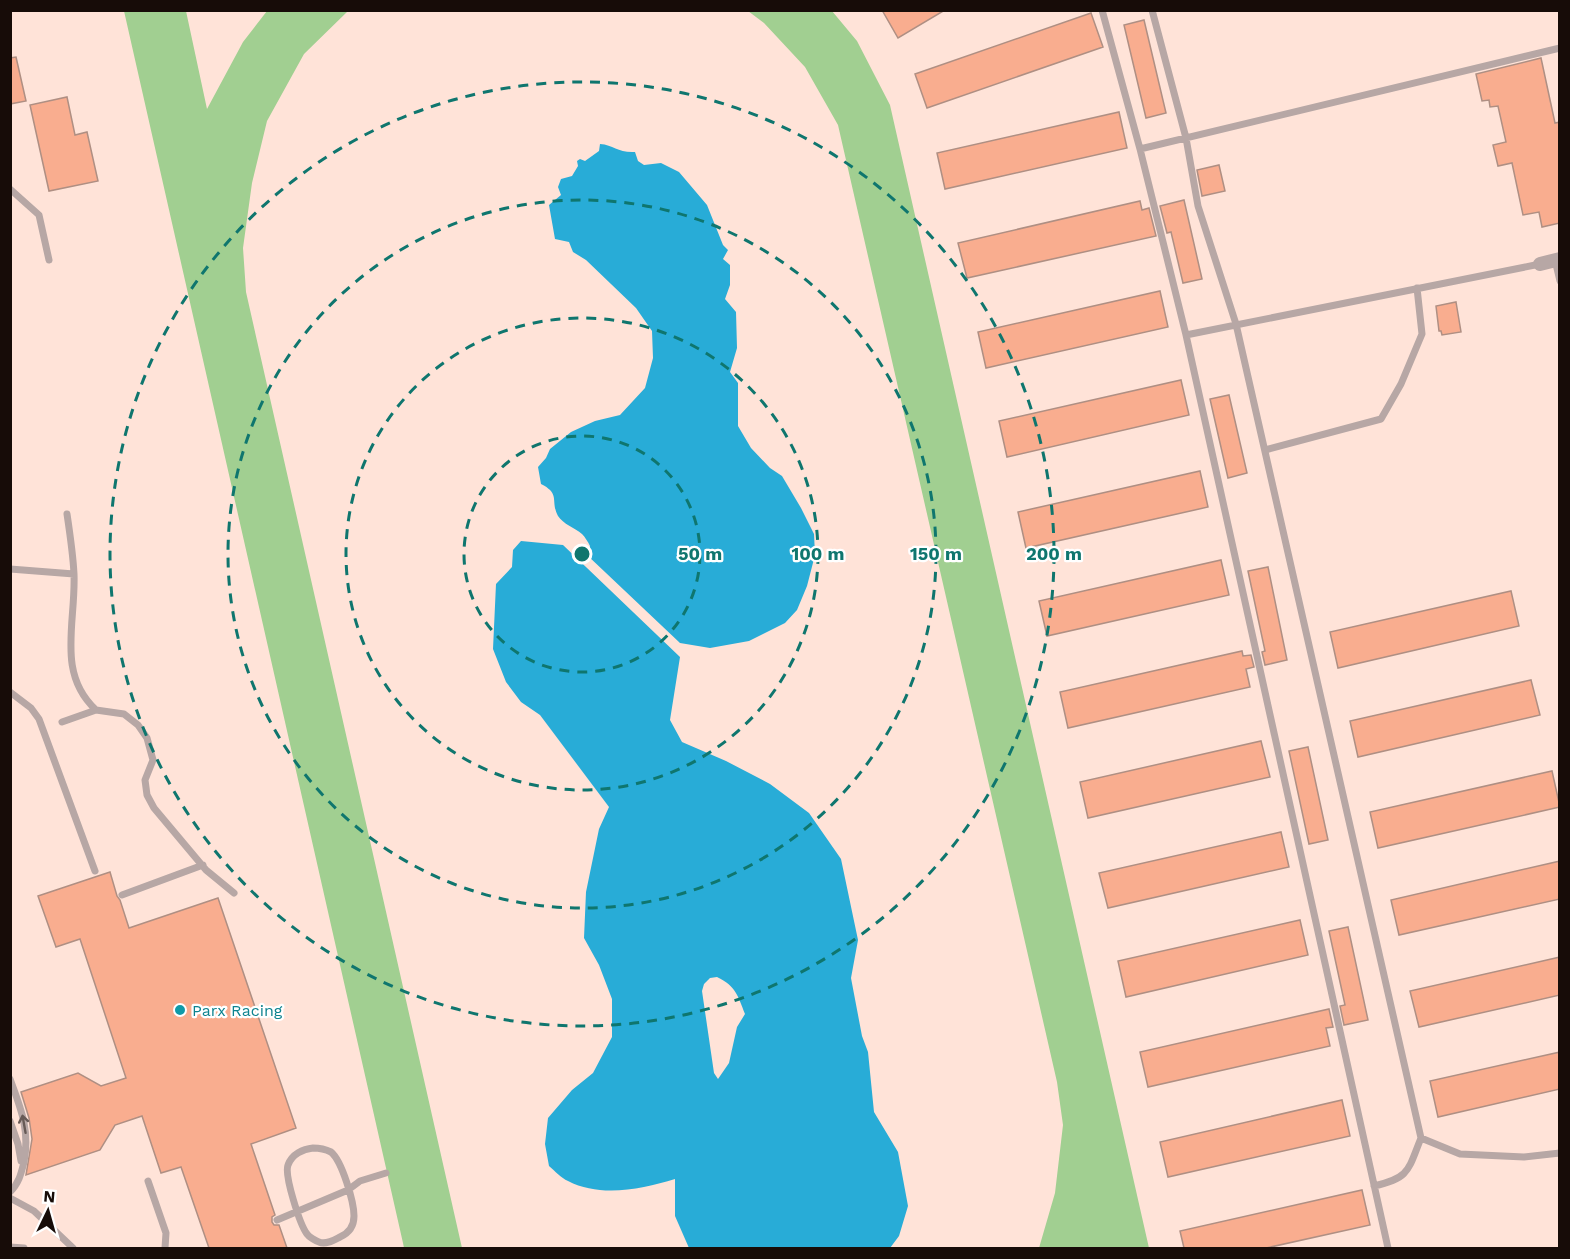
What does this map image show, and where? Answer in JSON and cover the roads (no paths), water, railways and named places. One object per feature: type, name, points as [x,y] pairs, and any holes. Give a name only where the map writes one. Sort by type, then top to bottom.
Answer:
[{"type":"street","points":[[1540,264],[1557,260]]},
{"type":"lane","points":[[1102,10],[1140,149],[1186,335],[1388,1248]]},
{"type":"lane","points":[[1152,10],[1186,138],[1198,206],[1236,324],[1420,1138],[1408,1169],[1396,1181],[1374,1186]]},
{"type":"lane","points":[[1140,149],[1560,48]]},
{"type":"lane","points":[[10,189],[39,215],[50,260]]},
{"type":"lane","points":[[1557,260],[1560,281]]},
{"type":"lane","points":[[1186,335],[1540,264]]},
{"type":"lane","points":[[1265,450],[1382,419],[1401,384],[1422,334],[1417,288]]},
{"type":"lane","points":[[68,514],[74,574],[71,646],[73,673],[79,691],[96,710]]},
{"type":"lane","points":[[10,569],[74,574]]},
{"type":"lane","points":[[10,692],[31,708],[39,719],[95,871]]},
{"type":"lane","points":[[62,722],[96,710],[124,714],[138,725],[147,738],[153,760],[145,780],[147,795],[154,808],[202,865],[234,893]]},
{"type":"lane","points":[[122,895],[202,865]]},
{"type":"lane","points":[[10,1079],[25,1119],[27,1144],[18,1185],[10,1192]]},
{"type":"lane","points":[[10,1121],[18,1144],[22,1169]]},
{"type":"lane","points":[[1420,1138],[1460,1155],[1524,1157],[1560,1153]]},
{"type":"lane","points":[[322,1148],[332,1153],[340,1163],[354,1214],[353,1226],[346,1235],[331,1242],[320,1243],[308,1235],[298,1211],[287,1177],[288,1164],[304,1149],[322,1148]]},
{"type":"lane","points":[[277,1220],[348,1190],[360,1181],[386,1173]]},
{"type":"lane","points":[[148,1181],[166,1233],[165,1248]]},
{"type":"lane","points":[[10,1198],[34,1211],[73,1248]]},
{"type":"lane","points":[[10,1247],[24,1248]]},
{"type":"water","points":[[600,144],[635,152],[638,161],[644,165],[661,163],[679,172],[707,205],[723,245],[728,250],[723,259],[730,265],[730,285],[725,299],[736,312],[737,348],[730,372],[738,383],[738,426],[751,448],[770,468],[782,476],[814,534],[815,555],[807,586],[797,610],[785,623],[749,641],[710,648],[680,643],[587,555],[590,546],[582,534],[560,519],[551,491],[541,484],[538,467],[550,449],[571,432],[595,421],[620,415],[645,388],[653,358],[652,331],[636,308],[586,260],[573,252],[569,242],[555,239],[549,205],[561,195],[558,187],[561,179],[572,176],[578,166],[577,161],[580,159],[585,161],[599,151]]},
{"type":"water","points":[[521,541],[563,545],[680,657],[670,720],[682,742],[726,761],[770,784],[809,813],[841,859],[858,940],[851,978],[862,1036],[868,1052],[874,1112],[898,1152],[908,1206],[899,1236],[890,1248],[689,1248],[675,1216],[675,1179],[635,1189],[594,1189],[565,1180],[549,1166],[545,1144],[548,1118],[572,1090],[593,1073],[612,1037],[612,999],[599,965],[584,938],[586,892],[599,829],[609,807],[540,715],[521,702],[506,682],[493,649],[496,584],[512,567],[513,550]],"holes":[[[717,977],[736,992],[745,1014],[737,1027],[729,1063],[718,1079],[714,1073],[702,991],[704,984],[710,978]]]},
{"type":"place","name":"Parx Racing","points":[[180,1010]]}]
